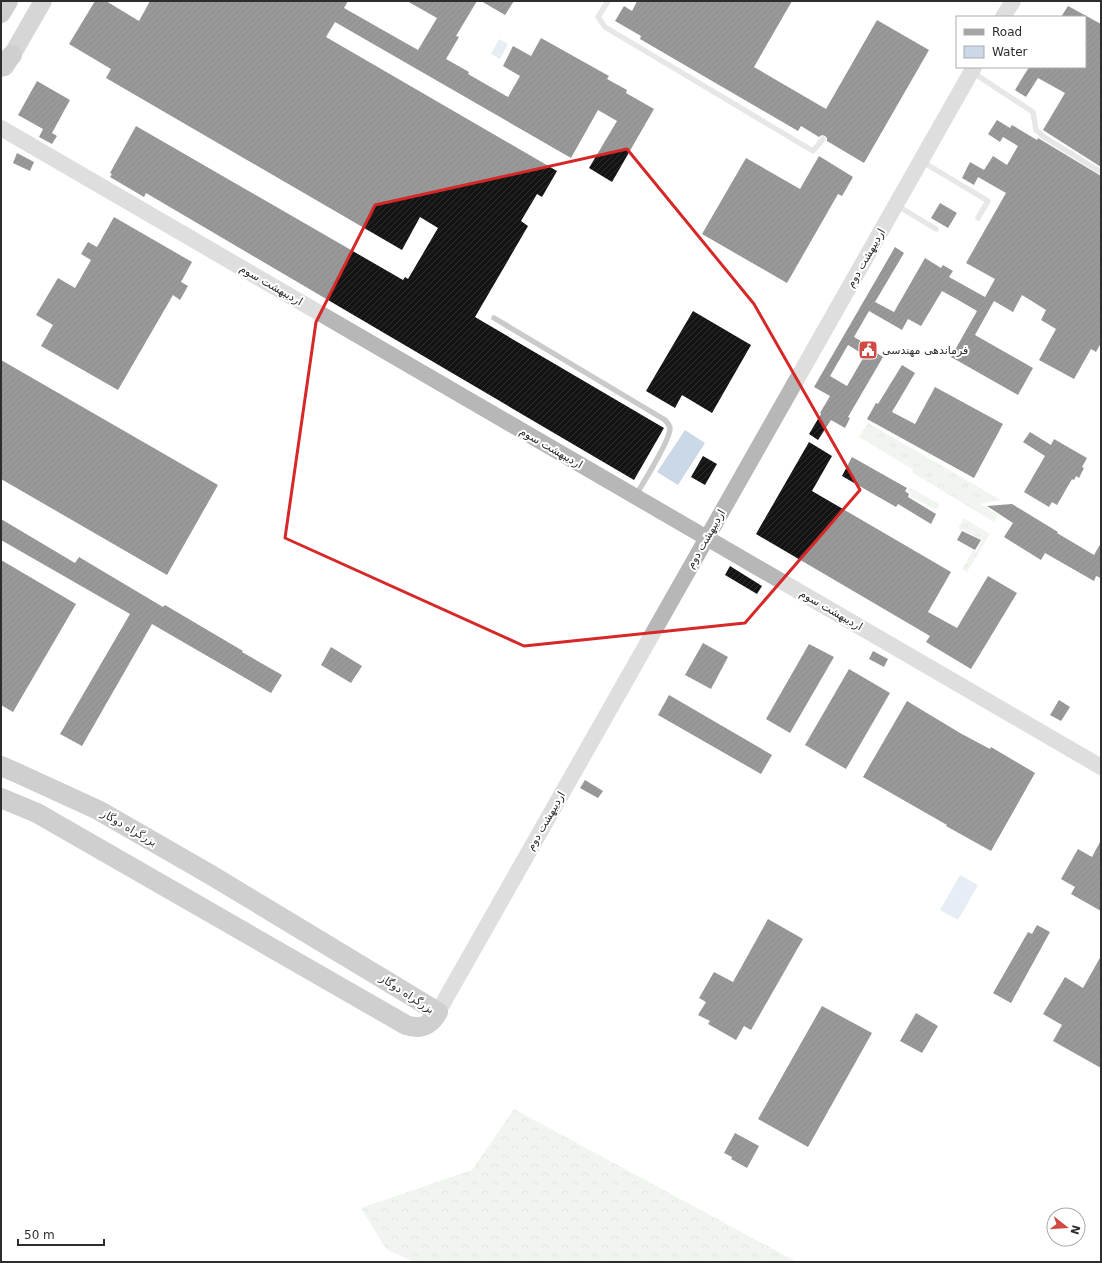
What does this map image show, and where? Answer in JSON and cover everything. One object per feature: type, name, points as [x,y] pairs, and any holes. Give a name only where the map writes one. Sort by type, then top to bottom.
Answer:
[{"type":"highway","points":[[1,13],[8,1]]},
{"type":"highway","name":"بزرگراه دوگاز","points":[[1,798],[37,813],[87,841],[406,1025],[416,1028],[424,1026],[434,1019],[438,1012],[205,871],[98,810],[6,767]]},
{"type":"main road","points":[[1,75],[6,61],[43,1]]},
{"type":"street","points":[[1005,16],[1013,1]]},
{"type":"street","name":"اردیبهشت دوم","points":[[438,1012],[973,70]]},
{"type":"street","name":"اردیبهشت سوم","points":[[1,128],[1101,767]]},
{"type":"lane","points":[[608,1],[598,17],[605,27],[813,151],[823,139]]},
{"type":"lane","points":[[973,70],[1033,112],[1036,130],[1044,137],[1101,172]]},
{"type":"lane","points":[[921,160],[988,202],[978,218]]},
{"type":"lane","points":[[896,205],[936,229]]},
{"type":"lane","points":[[494,318],[665,420],[670,425],[670,430],[665,443],[635,496]]},
{"type":"highlighted area","points":[[627,149],[754,304],[860,490],[745,623],[524,646],[285,538],[316,322],[375,205]]},
{"type":"green space","points":[[868,423],[1001,500],[981,504],[998,515],[994,522],[913,473],[912,469],[859,437]]},
{"type":"green space","points":[[909,487],[939,504],[936,510],[910,496],[911,493],[907,491]]},
{"type":"green space","points":[[964,518],[990,534],[967,572],[962,569],[973,550],[976,552],[982,540],[962,529],[960,531],[959,530]]},
{"type":"green space","points":[[514,1109],[797,1262],[413,1262],[386,1249],[361,1208],[472,1170]]},
{"type":"water","points":[[499,39],[508,44],[500,59],[491,54]]},
{"type":"water","points":[[685,430],[705,443],[678,485],[657,472]]},
{"type":"water","points":[[960,875],[978,885],[958,920],[940,910]]},
{"type":"building","points":[[95,1],[106,1],[139,21],[150,1],[348,1],[344,8],[418,50],[437,18],[407,1],[477,1],[456,36],[459,37],[446,59],[469,72],[468,74],[508,97],[520,76],[503,66],[513,46],[531,56],[541,38],[609,76],[607,79],[627,90],[626,93],[654,109],[612,182],[589,168],[617,121],[598,110],[571,158],[335,22],[326,37],[557,171],[542,197],[537,194],[521,221],[528,226],[475,317],[664,428],[634,480],[146,193],[144,197],[110,177],[112,174],[110,173],[136,126],[403,280],[405,277],[408,279],[438,228],[420,217],[402,250],[106,78],[111,69],[69,44]]},
{"type":"building","points":[[481,1],[514,1],[505,15]]},
{"type":"building","points":[[637,1],[792,1],[754,67],[826,109],[877,20],[929,50],[864,163],[827,141],[825,136],[822,135],[819,137],[801,126],[798,131],[640,39],[641,36],[615,21],[624,6],[632,11]]},
{"type":"building","points":[[1068,6],[1101,24],[1101,167],[1043,130],[1065,93],[1038,78],[1026,97],[1015,90],[1028,68],[1086,68],[1086,16],[1062,16]]},
{"type":"building","points":[[37,81],[70,100],[52,133],[57,136],[52,144],[39,137],[43,129],[18,115]]},
{"type":"building","points":[[997,120],[1010,128],[1012,125],[1037,140],[1038,138],[1101,176],[1101,343],[1096,352],[1091,349],[1074,379],[1039,360],[1056,329],[1041,320],[1046,310],[1022,295],[1013,312],[994,301],[975,335],[1033,368],[1018,395],[951,357],[977,311],[960,301],[942,291],[921,326],[908,319],[902,330],[869,311],[854,337],[866,344],[861,353],[848,345],[830,376],[847,386],[869,348],[883,357],[848,417],[850,418],[845,428],[831,420],[818,440],[809,434],[830,396],[814,387],[895,247],[904,253],[875,302],[894,312],[925,258],[941,268],[943,265],[953,271],[949,277],[985,297],[995,279],[966,263],[1006,193],[978,177],[974,185],[962,178],[970,162],[984,170],[993,156],[1007,165],[1018,146],[1003,137],[1000,142],[988,134]]},
{"type":"building","points":[[17,153],[34,162],[30,171],[13,163]]},
{"type":"building","points":[[819,156],[853,177],[842,196],[838,194],[787,283],[702,234],[746,158],[800,189]]},
{"type":"building","points":[[940,203],[957,213],[948,228],[931,218]]},
{"type":"building","points":[[114,217],[192,262],[181,282],[188,286],[180,300],[173,295],[118,390],[41,346],[53,325],[36,315],[58,278],[75,288],[91,260],[81,254],[88,242],[97,247]]},
{"type":"building","points":[[693,311],[751,345],[712,413],[682,395],[675,408],[646,391]]},
{"type":"building","points":[[1,360],[218,485],[167,575],[1,479]]},
{"type":"building","points":[[902,365],[915,373],[892,412],[915,424],[935,387],[1003,424],[974,478],[867,419]]},
{"type":"building","points":[[1030,432],[1051,445],[1054,439],[1087,458],[1082,467],[1084,468],[1079,478],[1076,476],[1074,480],[1072,479],[1057,505],[1052,502],[1049,507],[1024,492],[1045,456],[1023,442]]},
{"type":"building","points":[[809,442],[832,456],[812,491],[951,572],[928,612],[957,628],[988,576],[1017,593],[971,669],[926,642],[930,636],[756,534]]},
{"type":"building","points":[[703,456],[717,464],[705,485],[691,477]]},
{"type":"building","points":[[852,457],[907,488],[905,491],[909,494],[908,497],[936,514],[931,524],[898,504],[896,507],[842,476]]},
{"type":"building","points":[[1012,504],[1094,555],[1101,543],[1101,578],[1096,576],[1094,581],[1045,553],[1041,560],[1004,537],[1013,523],[987,506]]},
{"type":"building","points":[[1,519],[75,563],[79,557],[163,607],[165,605],[282,675],[271,693],[152,624],[82,746],[60,734],[130,614],[1,540]]},
{"type":"building","points":[[962,531],[981,540],[975,550],[957,540]]},
{"type":"building","points":[[1,560],[76,604],[13,712],[1,705]]},
{"type":"building","points":[[730,566],[762,586],[757,594],[725,575]]},
{"type":"building","points":[[703,643],[728,657],[711,689],[685,675]]},
{"type":"building","points":[[809,644],[834,657],[790,733],[766,719]]},
{"type":"building","points":[[331,647],[362,666],[351,683],[321,665]]},
{"type":"building","points":[[873,651],[888,659],[884,667],[869,659]]},
{"type":"building","points":[[849,669],[890,693],[846,769],[805,745]]},
{"type":"building","points":[[669,695],[772,755],[761,774],[658,715]]},
{"type":"building","points":[[1059,700],[1070,707],[1061,721],[1050,715]]},
{"type":"building","points":[[907,701],[960,733],[990,749],[991,747],[1035,773],[991,851],[863,777]]},
{"type":"building","points":[[585,780],[603,791],[598,798],[580,788]]},
{"type":"building","points":[[1101,840],[1101,911],[1071,894],[1075,887],[1061,879],[1078,849],[1092,857]]},
{"type":"building","points":[[768,919],[803,939],[751,1030],[744,1026],[736,1040],[708,1024],[710,1021],[698,1015],[706,1002],[699,998],[714,972],[733,982]]},
{"type":"building","points":[[1037,925],[1050,932],[1011,1003],[993,993],[1028,932],[1032,934]]},
{"type":"building","points":[[1101,956],[1101,1068],[1053,1041],[1062,1025],[1043,1014],[1065,977],[1083,988]]},
{"type":"building","points":[[822,1006],[872,1033],[808,1147],[758,1119]]},
{"type":"building","points":[[916,1013],[938,1026],[922,1053],[900,1041]]},
{"type":"building","points":[[735,1133],[759,1146],[747,1168],[731,1159],[732,1157],[724,1153]]},
{"type":"place","name":"فرماندهی مهندسی","points":[[868,350]]}]
